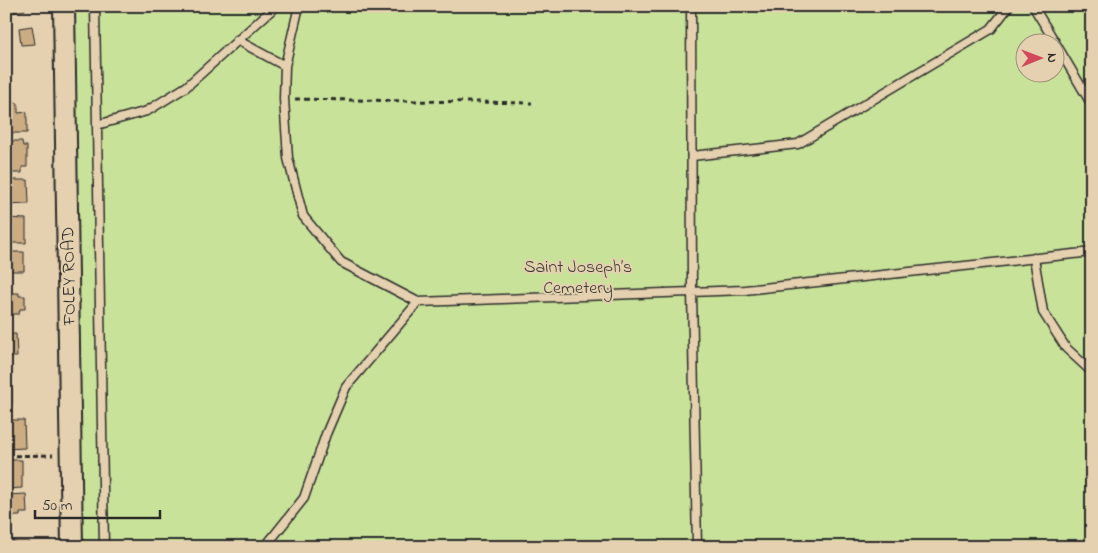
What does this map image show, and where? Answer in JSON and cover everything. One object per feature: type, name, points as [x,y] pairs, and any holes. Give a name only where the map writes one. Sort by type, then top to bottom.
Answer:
[{"type":"street","name":"FOLEY ROAD","points":[[64,6],[72,547]]},
{"type":"lane","points":[[95,6],[104,547]]},
{"type":"lane","points":[[97,125],[147,111],[186,87],[276,6]]},
{"type":"lane","points":[[299,6],[285,66],[284,98],[288,158],[303,216],[341,262],[418,302],[745,290],[1092,252]]},
{"type":"lane","points":[[691,6],[692,292],[697,547]]},
{"type":"lane","points":[[692,156],[798,144],[991,29],[1009,6]]},
{"type":"lane","points":[[1033,6],[1048,32]]},
{"type":"lane","points":[[237,40],[285,66]]},
{"type":"lane","points":[[1066,61],[1092,105]]},
{"type":"lane","points":[[1034,258],[1043,312],[1066,348],[1092,372]]},
{"type":"lane","points":[[266,547],[304,498],[326,434],[346,388],[418,302]]},
{"type":"path","points":[[284,98],[532,103]]},
{"type":"path","points":[[6,456],[71,454]]},
{"type":"green space","name":"Saint Joseph’s Cemetery","points":[[64,6],[1092,6],[1092,547],[72,547]]},
{"type":"building","points":[[6,6],[24,6],[25,10],[6,14]]},
{"type":"building","points":[[32,26],[35,44],[21,45],[19,28]]},
{"type":"building","points":[[6,103],[18,103],[18,113],[27,112],[27,133],[6,133]]},
{"type":"building","points":[[6,141],[22,141],[23,146],[27,146],[27,167],[22,167],[22,173],[6,173]]},
{"type":"building","points":[[6,180],[28,180],[29,204],[6,205]]},
{"type":"building","points":[[6,218],[26,219],[26,243],[6,243]]},
{"type":"building","points":[[6,252],[24,252],[24,271],[6,271]]},
{"type":"building","points":[[6,293],[19,293],[19,296],[25,296],[25,309],[20,309],[19,314],[6,314]]},
{"type":"building","points":[[6,334],[16,334],[17,357],[6,357]]},
{"type":"building","points":[[6,388],[12,388],[12,404],[6,404]]},
{"type":"building","points":[[6,420],[24,420],[25,448],[6,449]]},
{"type":"building","points":[[6,460],[22,460],[22,488],[6,489]]},
{"type":"building","points":[[26,494],[27,513],[20,513],[20,516],[6,516],[6,495]]},
{"type":"building","points":[[6,541],[29,541],[29,547],[6,547]]}]
